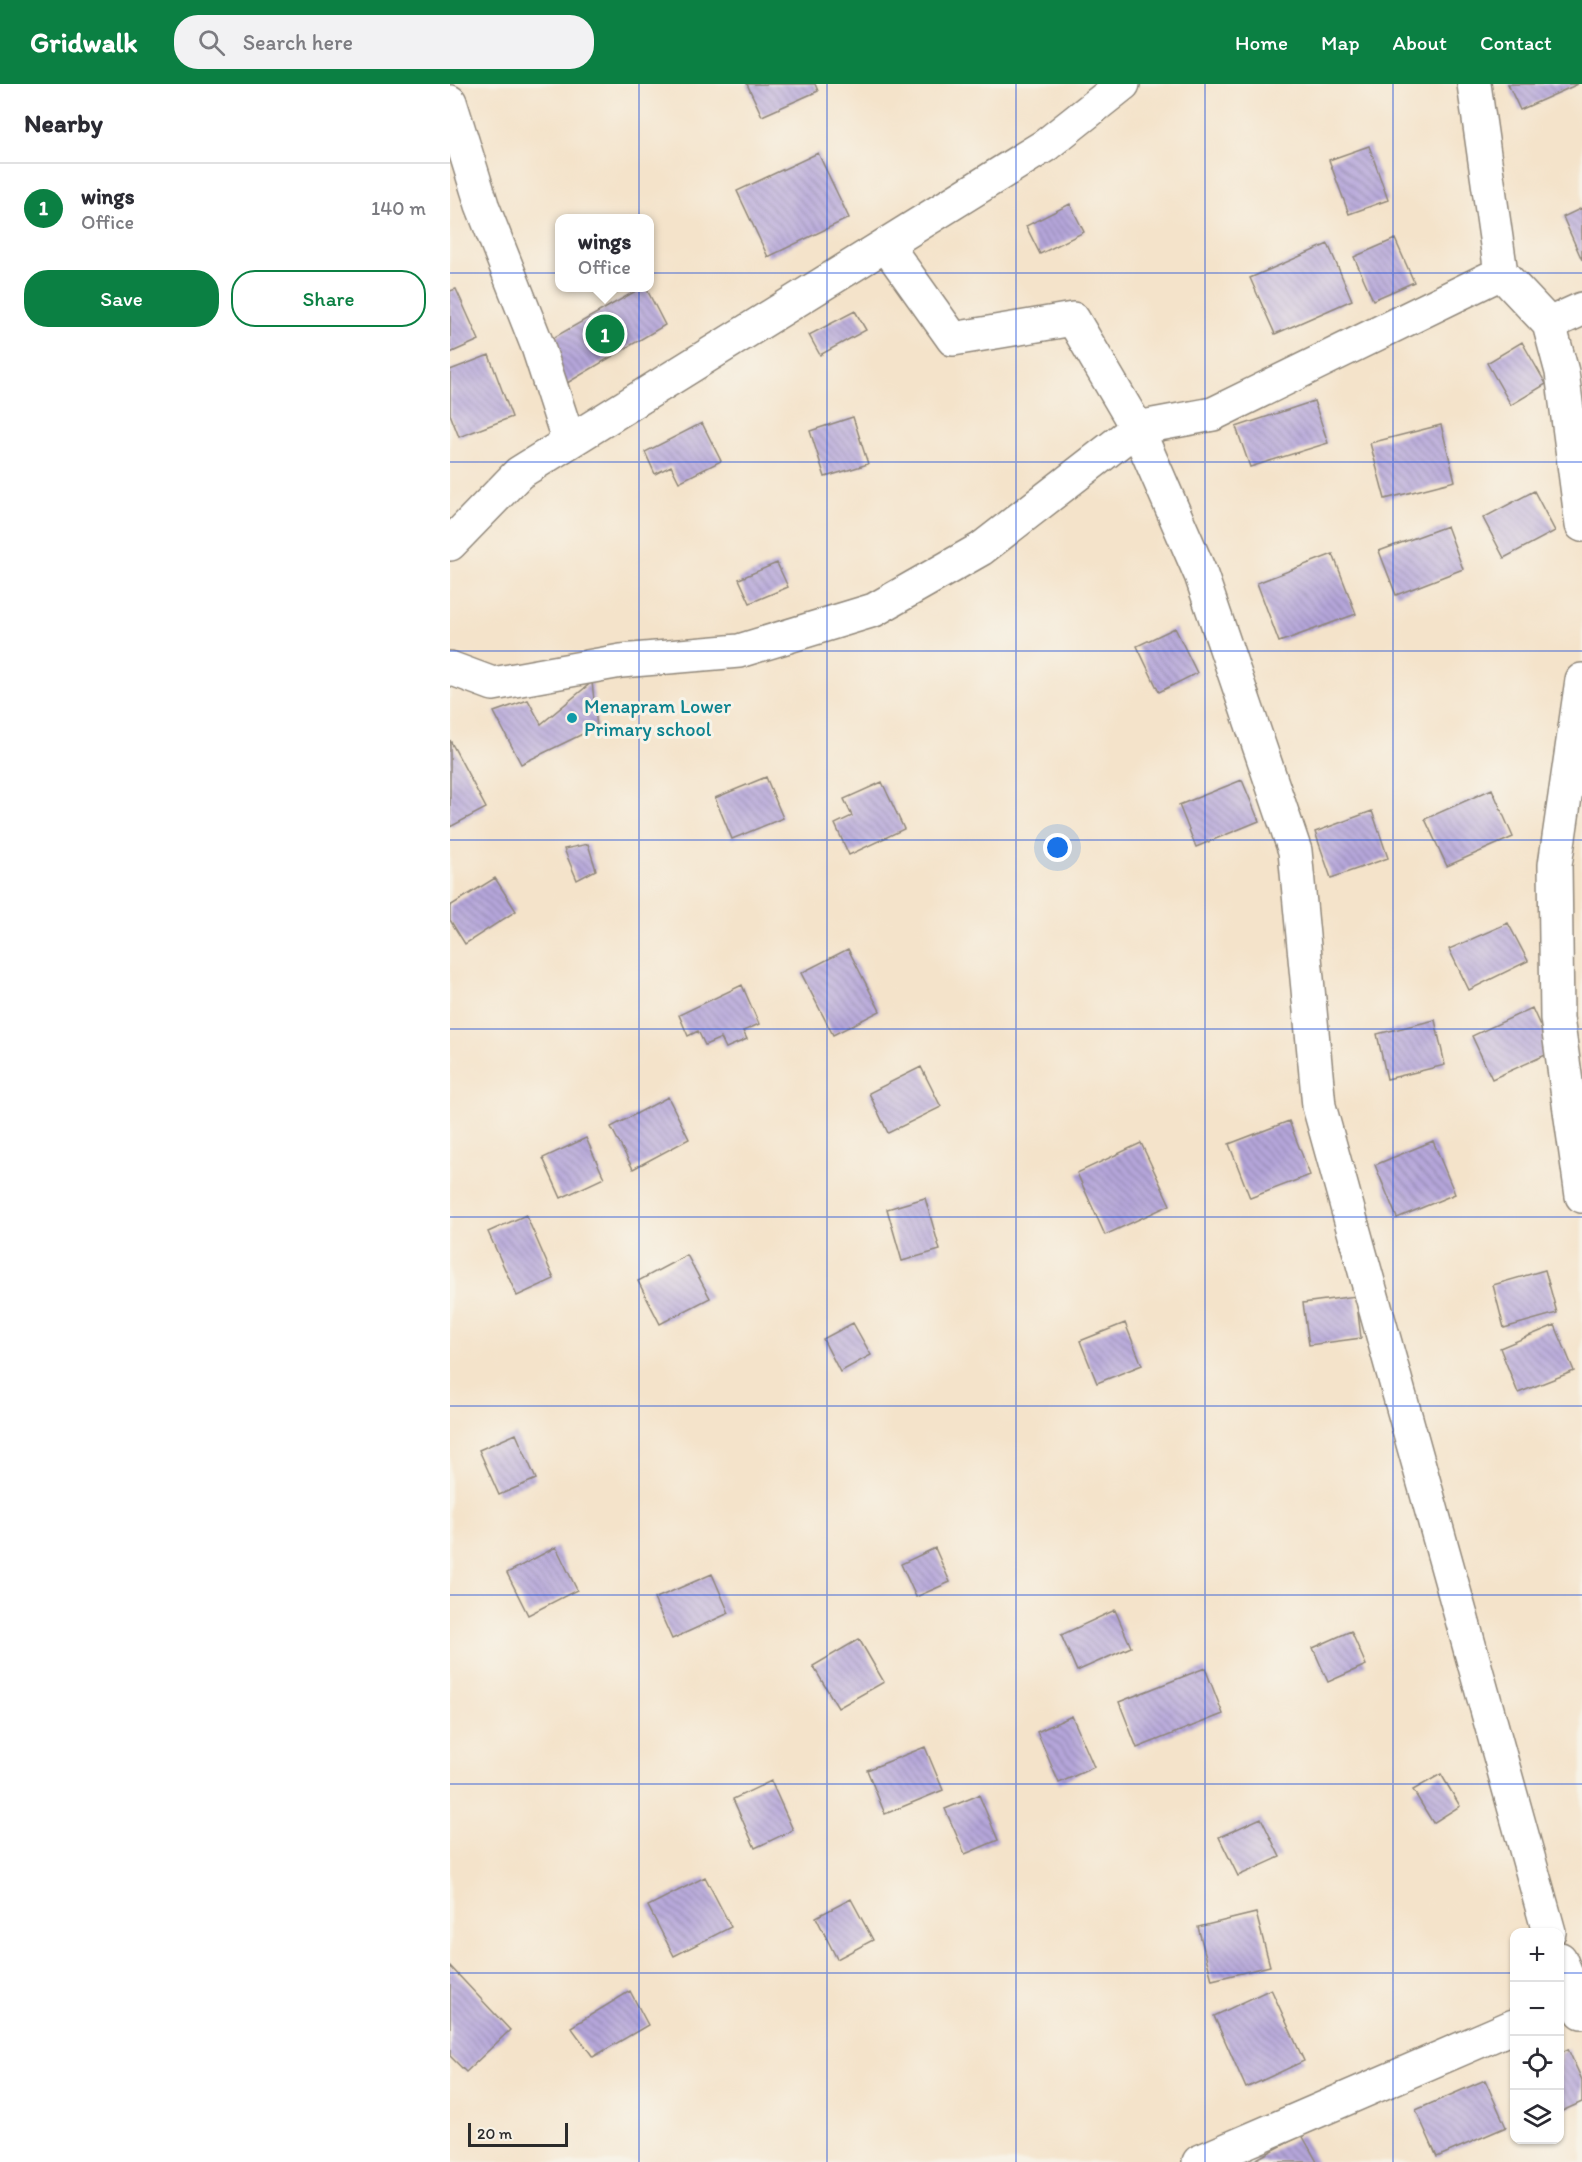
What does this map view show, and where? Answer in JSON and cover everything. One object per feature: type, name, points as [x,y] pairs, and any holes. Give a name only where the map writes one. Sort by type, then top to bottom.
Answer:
[{"type":"street","points":[[450,544],[519,473],[1046,145],[1123,84]]},
{"type":"street","points":[[1474,84],[1501,273],[1548,324],[1562,372],[1582,525]]},
{"type":"street","points":[[450,102],[482,205],[537,347],[569,442]]},
{"type":"street","points":[[886,245],[953,339],[1073,318],[1137,428],[1201,575],[1295,851],[1319,1106],[1547,1928]]},
{"type":"street","points":[[450,668],[493,684],[621,661],[739,651],[874,610],[981,549],[1137,428],[1214,414],[1501,273]]},
{"type":"street","points":[[1548,324],[1582,309]]},
{"type":"street","points":[[1582,680],[1555,865],[1557,1018],[1582,1196]]},
{"type":"street","points":[[1564,1971],[1575,2004]]},
{"type":"street","points":[[1199,2162],[1510,2028]]},
{"type":"building","points":[[747,84],[815,84],[818,91],[762,116]]},
{"type":"building","points":[[1508,84],[1578,84],[1520,110]]},
{"type":"building","points":[[1369,146],[1388,200],[1349,214],[1329,160]]},
{"type":"building","points":[[818,153],[849,218],[768,257],[737,191]]},
{"type":"building","points":[[1070,204],[1084,232],[1040,254],[1026,226]]},
{"type":"building","points":[[1582,208],[1582,260],[1563,217]]},
{"type":"building","points":[[1395,239],[1414,282],[1373,300],[1354,257]]},
{"type":"building","points":[[1328,244],[1352,300],[1275,334],[1250,278]]},
{"type":"building","points":[[456,289],[479,340],[450,353],[450,291]]},
{"type":"building","points":[[634,292],[648,292],[665,325],[557,389],[544,343]]},
{"type":"building","points":[[855,311],[866,330],[820,355],[809,335]]},
{"type":"building","points":[[1522,342],[1546,384],[1511,405],[1487,363]]},
{"type":"building","points":[[489,355],[512,417],[459,437],[450,414],[450,370]]},
{"type":"building","points":[[1314,401],[1328,443],[1250,467],[1236,427]]},
{"type":"building","points":[[853,417],[868,464],[825,477],[810,431]]},
{"type":"building","points":[[702,423],[721,461],[679,482],[671,466],[655,474],[645,452]]},
{"type":"building","points":[[1441,425],[1455,481],[1385,499],[1370,443]]},
{"type":"building","points":[[1534,491],[1555,531],[1504,558],[1483,518]]},
{"type":"building","points":[[1447,526],[1463,569],[1396,595],[1379,551]]},
{"type":"building","points":[[1333,554],[1356,614],[1279,642],[1257,583]]},
{"type":"building","points":[[777,563],[788,587],[750,603],[739,579]]},
{"type":"building","points":[[1175,628],[1197,673],[1159,692],[1137,646]]},
{"type":"building","name":"Menapram Lower Primary school","points":[[592,682],[597,727],[521,764],[494,712],[528,700],[541,724]]},
{"type":"building","points":[[450,740],[486,808],[450,827]]},
{"type":"building","points":[[766,777],[783,818],[732,839],[715,798]]},
{"type":"building","points":[[1242,780],[1259,821],[1196,847],[1179,805]]},
{"type":"building","points":[[882,782],[904,829],[849,855],[835,824],[852,816],[844,799]]},
{"type":"building","points":[[1492,789],[1513,837],[1447,866],[1425,819]]},
{"type":"building","points":[[1372,811],[1388,858],[1331,878],[1315,832]]},
{"type":"building","points":[[588,844],[596,870],[577,880],[564,849]]},
{"type":"building","points":[[495,878],[516,911],[465,944],[450,920],[450,906]]},
{"type":"building","points":[[1508,923],[1528,961],[1469,990],[1449,949]]},
{"type":"building","points":[[848,949],[880,1011],[833,1035],[801,973]]},
{"type":"building","points":[[742,985],[759,1024],[743,1031],[747,1039],[726,1048],[721,1038],[705,1045],[698,1031],[688,1036],[679,1015]]},
{"type":"building","points":[[1532,1008],[1552,1052],[1492,1079],[1472,1036]]},
{"type":"building","points":[[1435,1020],[1445,1065],[1387,1079],[1377,1034]]},
{"type":"building","points":[[921,1067],[941,1107],[888,1133],[869,1093]]},
{"type":"building","points":[[668,1097],[689,1139],[633,1169],[611,1127]]},
{"type":"building","points":[[1289,1121],[1310,1175],[1250,1198],[1229,1144]]},
{"type":"building","points":[[586,1138],[604,1178],[561,1198],[543,1158]]},
{"type":"building","points":[[1433,1141],[1455,1194],[1397,1218],[1375,1165]]},
{"type":"building","points":[[1141,1143],[1170,1205],[1105,1235],[1077,1173]]},
{"type":"building","points":[[925,1198],[940,1250],[902,1261],[887,1209]]},
{"type":"building","points":[[526,1215],[554,1279],[517,1296],[488,1232]]},
{"type":"building","points":[[687,1255],[710,1298],[660,1324],[638,1281]]},
{"type":"building","points":[[1545,1270],[1557,1313],[1504,1328],[1493,1285]]},
{"type":"building","points":[[1356,1296],[1361,1338],[1309,1345],[1303,1303]]},
{"type":"building","points":[[853,1323],[871,1355],[840,1372],[823,1339]]},
{"type":"building","points":[[1125,1323],[1142,1365],[1097,1383],[1080,1341]]},
{"type":"building","points":[[1555,1325],[1574,1371],[1518,1393],[1500,1348]]},
{"type":"building","points":[[516,1434],[536,1479],[499,1495],[479,1450]]},
{"type":"building","points":[[556,1547],[577,1590],[528,1615],[507,1573]]},
{"type":"building","points":[[935,1548],[950,1582],[916,1597],[901,1564]]},
{"type":"building","points":[[712,1574],[729,1613],[672,1639],[654,1599]]},
{"type":"building","points":[[1115,1610],[1131,1647],[1077,1671],[1061,1635]]},
{"type":"building","points":[[1351,1631],[1366,1665],[1328,1682],[1313,1648]]},
{"type":"building","points":[[859,1639],[884,1682],[838,1708],[813,1666]]},
{"type":"building","points":[[1205,1668],[1223,1714],[1137,1748],[1119,1702]]},
{"type":"building","points":[[1072,1716],[1094,1767],[1059,1783],[1037,1732]]},
{"type":"building","points":[[925,1747],[943,1790],[885,1814],[867,1770]]},
{"type":"building","points":[[1441,1774],[1460,1806],[1433,1823],[1413,1790]]},
{"type":"building","points":[[771,1781],[793,1830],[755,1848],[733,1799]]},
{"type":"building","points":[[979,1795],[998,1840],[965,1854],[945,1809]]},
{"type":"building","points":[[1261,1818],[1280,1857],[1238,1876],[1219,1837]]},
{"type":"building","points":[[705,1877],[731,1927],[674,1956],[648,1906]]},
{"type":"building","points":[[851,1899],[873,1940],[837,1959],[816,1917]]},
{"type":"building","points":[[1256,1913],[1270,1966],[1212,1980],[1198,1927]]},
{"type":"building","points":[[450,1966],[510,2030],[466,2072],[450,2056]]},
{"type":"building","points":[[1271,1989],[1304,2061],[1246,2088],[1214,2016]]},
{"type":"building","points":[[630,1991],[648,2025],[593,2057],[571,2027]]},
{"type":"building","points":[[1568,2049],[1582,2080],[1582,2102],[1564,2110],[1564,2090],[1564,2051]]},
{"type":"building","points":[[1485,2080],[1506,2127],[1437,2157],[1416,2110]]},
{"type":"building","points":[[1302,2135],[1317,2162],[1251,2162]]},
{"type":"place","name":"wings","points":[[605,334]]},
{"type":"place","name":"Menapram Lower Primary school","points":[[572,718]]}]
